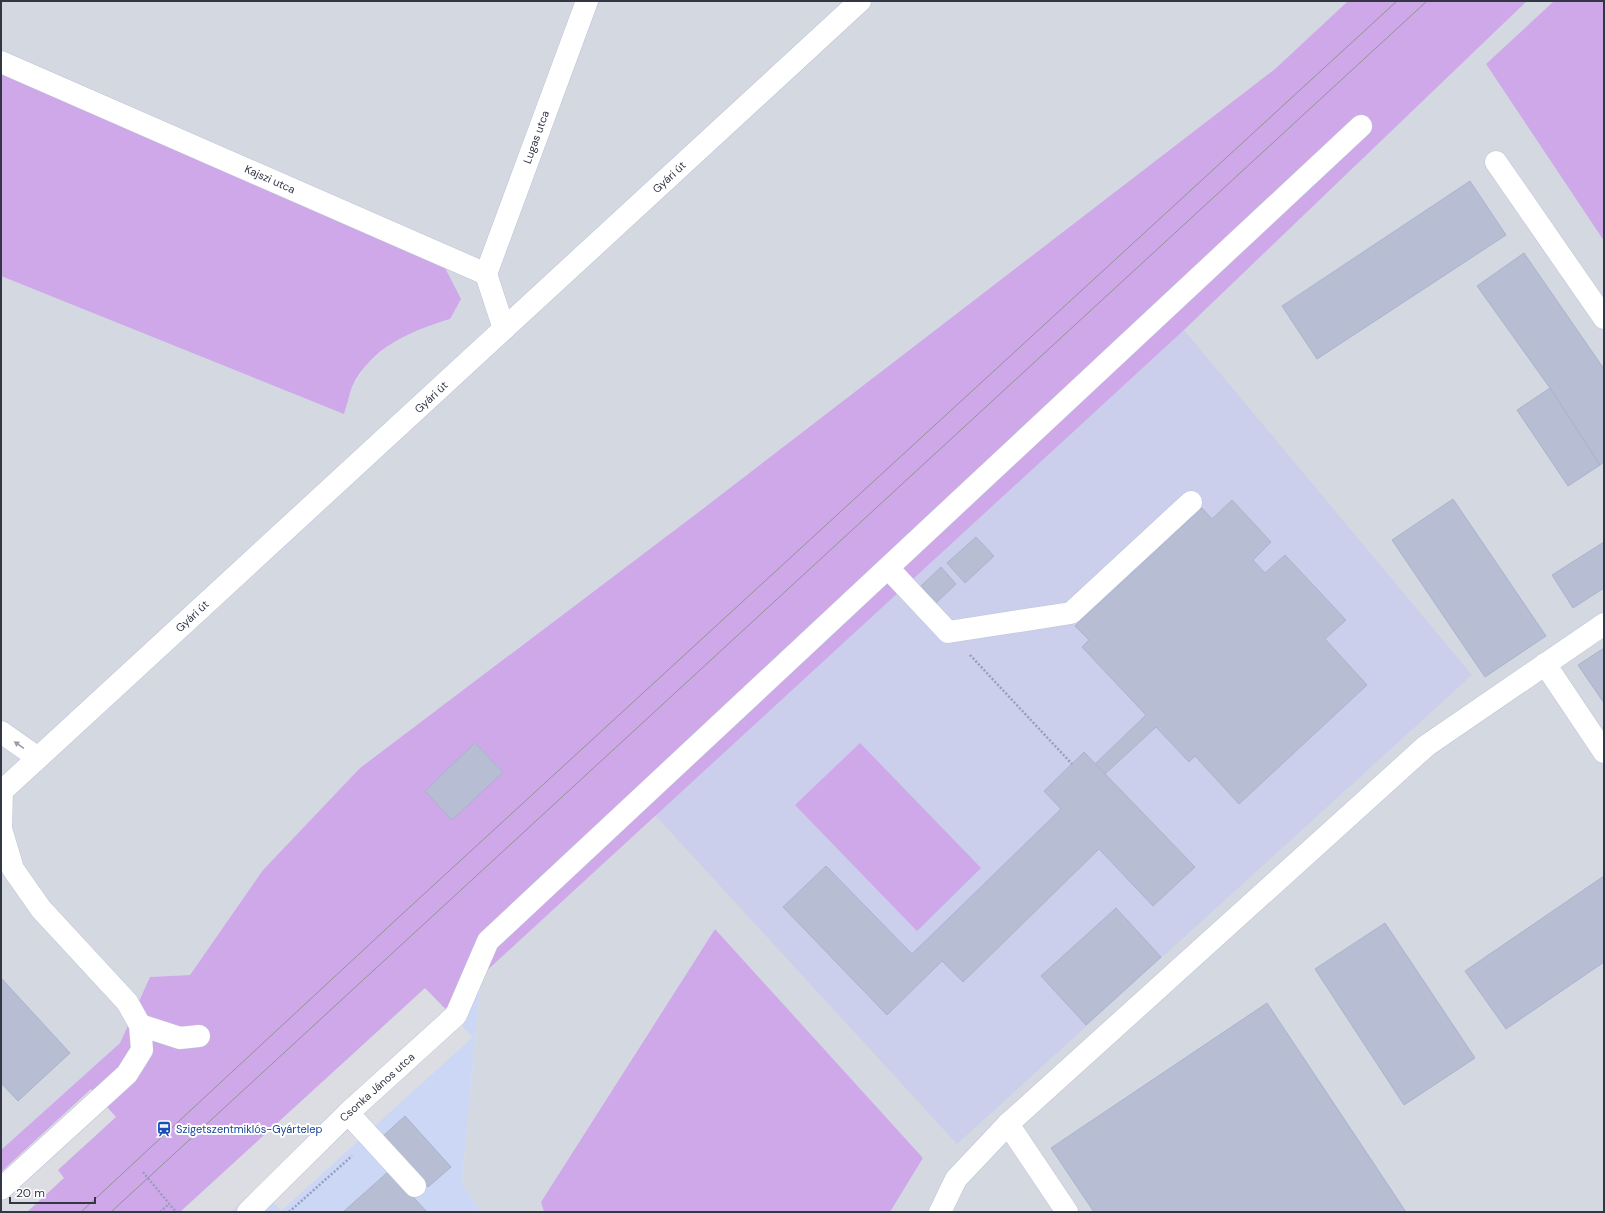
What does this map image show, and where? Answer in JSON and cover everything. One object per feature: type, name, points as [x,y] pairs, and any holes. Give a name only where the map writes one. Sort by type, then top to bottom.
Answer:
[{"type":"street","name":"Lugas utca","points":[[486,274],[587,1]]},
{"type":"street","name":"Gyári út","points":[[2,791],[860,1]]},
{"type":"street","name":"Kajszi utca","points":[[1,62],[486,274]]},
{"type":"street","points":[[1191,502],[1071,613],[948,632],[888,568],[1361,126]]},
{"type":"street","points":[[1496,162],[1604,318]]},
{"type":"street","points":[[486,274],[504,329]]},
{"type":"street","name":"Csonka János utca","points":[[248,1212],[348,1113],[456,1015],[488,941],[888,568]]},
{"type":"street","points":[[940,1212],[956,1179],[1008,1124],[1426,746],[1604,624]]},
{"type":"street","points":[[1545,664],[1604,752]]},
{"type":"street","points":[[1,732],[38,758]]},
{"type":"street","points":[[2,791],[1,829],[13,869],[41,909]]},
{"type":"street","points":[[1,876],[41,909],[127,1002],[140,1025],[142,1050],[127,1074],[1,1189]]},
{"type":"street","points":[[140,1025],[180,1038],[199,1036]]},
{"type":"street","points":[[348,1113],[415,1186]]},
{"type":"street","points":[[1008,1124],[1067,1212]]},
{"type":"path","points":[[948,632],[1072,764]]},
{"type":"path","points":[[289,1212],[372,1138]]},
{"type":"path","points":[[143,1172],[176,1212]]},
{"type":"path","points":[[160,1212],[169,1204]]},
{"type":"shaded area","points":[[1,1],[1348,1],[1275,69],[700,511],[360,768],[263,870],[190,975],[150,977],[120,1043],[1,1150],[1,276],[344,413],[352,387],[366,365],[391,343],[421,328],[450,319],[1,73]]},
{"type":"shaded area","points":[[1348,1],[1527,1],[1184,330],[222,1212],[1,1212],[1,1150],[120,1043],[150,977],[190,975],[263,870],[360,768],[700,511],[1275,69]]},
{"type":"shaded area","points":[[1527,1],[1554,1],[1486,64],[1604,241],[1604,1212],[890,1212],[923,1158],[715,929],[541,1202],[544,1212],[480,1212],[462,1182],[481,976],[1184,330]]},
{"type":"shaded area","points":[[1554,1],[1604,1],[1604,241],[1486,64]]},
{"type":"shaded area","points":[[1,73],[443,264],[461,299],[450,319],[407,335],[381,351],[370,361],[360,373],[352,387],[344,414],[1,276]]},
{"type":"shaded area","points":[[1184,330],[1472,675],[957,1144],[655,815]]},
{"type":"shaded area","points":[[860,743],[981,868],[917,931],[795,805]]},
{"type":"shaded area","points":[[715,929],[923,1158],[890,1212],[544,1212],[541,1202]]},
{"type":"shaded area","points":[[481,976],[462,1182],[480,1212],[222,1212]]},
{"type":"shaded area","points":[[425,988],[473,1037],[281,1211],[259,1187],[231,1212],[180,1212]]},
{"type":"shaded area","points":[[91,1089],[116,1117],[58,1170],[64,1178],[27,1212],[1,1212],[1,1172]]},
{"type":"building","points":[[1470,181],[1506,235],[1317,359],[1282,306]]},
{"type":"building","points":[[1524,253],[1604,369],[1604,462],[1600,465],[1550,388],[1477,286]]},
{"type":"building","points":[[1550,388],[1600,465],[1568,486],[1517,410]]},
{"type":"building","points":[[1453,499],[1546,636],[1485,677],[1392,540]]},
{"type":"building","points":[[1232,500],[1271,542],[1253,560],[1265,573],[1285,555],[1346,620],[1325,639],[1367,685],[1239,804],[1195,756],[1189,762],[1156,727],[1105,774],[1095,764],[1146,715],[1082,647],[1089,640],[1075,626],[1202,508],[1212,519]]},
{"type":"building","points":[[976,537],[994,556],[965,583],[947,563]]},
{"type":"building","points":[[1604,542],[1604,588],[1573,608],[1552,575]]},
{"type":"building","points":[[941,567],[956,584],[936,603],[921,586]]},
{"type":"building","points":[[1604,648],[1604,703],[1578,665]]},
{"type":"building","points":[[475,743],[503,772],[452,820],[425,791]]},
{"type":"building","points":[[1084,752],[1195,867],[1153,906],[1099,849],[963,982],[942,961],[887,1015],[783,907],[826,866],[912,954],[1061,809],[1044,791]]},
{"type":"building","points":[[1604,876],[1604,962],[1506,1029],[1465,971]]},
{"type":"building","points":[[1116,908],[1161,957],[1086,1025],[1041,976]]},
{"type":"building","points":[[1385,923],[1475,1058],[1404,1105],[1315,969]]},
{"type":"building","points":[[1,978],[70,1053],[18,1101],[1,1083]]},
{"type":"building","points":[[1267,1003],[1406,1212],[1094,1212],[1051,1148]]},
{"type":"building","points":[[405,1116],[451,1167],[428,1187],[382,1137]]},
{"type":"building","points":[[389,1171],[427,1212],[343,1212]]},
{"type":"tram line","points":[[81,1212],[400,916],[1397,1]]},
{"type":"tram line","points":[[111,1212],[1427,1]]},
{"type":"place","name":"Szigetszentmiklós-Gyártelep","points":[[164,1129]]}]
